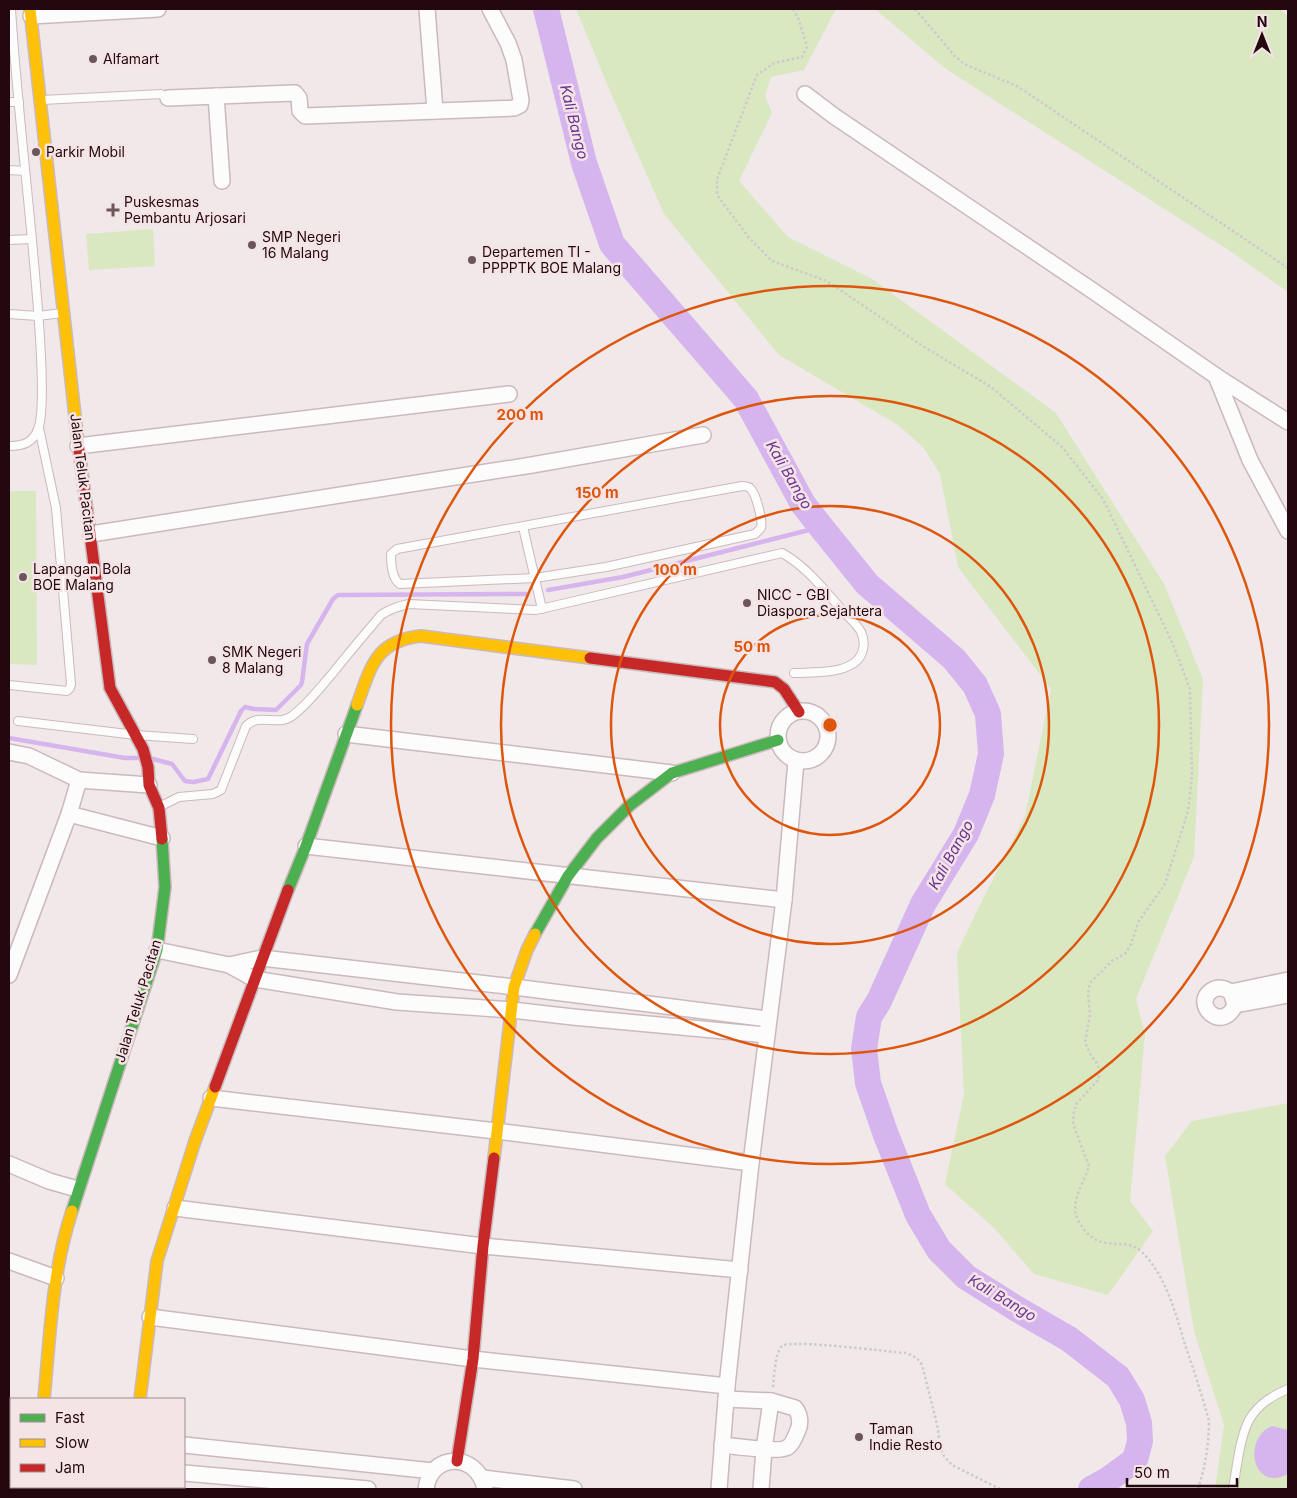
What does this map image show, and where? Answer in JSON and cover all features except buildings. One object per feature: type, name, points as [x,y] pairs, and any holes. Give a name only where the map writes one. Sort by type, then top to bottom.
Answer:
[{"type":"street","points":[[36,12],[158,9]]},
{"type":"street","points":[[427,9],[434,111]]},
{"type":"street","points":[[168,98],[295,93],[299,98],[300,111],[305,116],[514,108],[520,105],[521,100],[514,60],[508,43],[490,9]]},
{"type":"street","name":"Jalan Teluk Pacitan","points":[[36,12],[40,100],[78,446],[110,688],[136,735],[143,766],[159,808],[165,887],[157,950],[62,1237],[44,1398]]},
{"type":"street","points":[[805,94],[834,116],[1216,376],[1288,422]]},
{"type":"street","points":[[216,96],[222,181]]},
{"type":"street","points":[[1216,376],[1250,460],[1288,531]]},
{"type":"street","points":[[78,446],[508,394]]},
{"type":"street","points":[[91,534],[532,465],[703,435]]},
{"type":"street","points":[[140,1398],[157,1261],[195,1141],[372,665],[382,652],[400,640],[421,636],[775,682],[784,689],[799,712]]},
{"type":"street","points":[[799,712],[809,712],[818,716],[828,733],[827,743],[822,752],[806,762],[796,761],[787,756],[781,749],[778,740],[778,730],[782,721],[790,715],[799,712]]},
{"type":"street","points":[[346,734],[672,774]]},
{"type":"street","points":[[456,1461],[472,1359],[483,1246],[514,987],[527,950],[543,918],[568,876],[597,838],[629,806],[672,774],[778,740]]},
{"type":"street","points":[[9,752],[29,756],[80,780],[149,785]]},
{"type":"street","points":[[719,1489],[751,1163],[784,900],[796,761]]},
{"type":"street","points":[[9,975],[80,780]]},
{"type":"street","points":[[69,814],[162,838]]},
{"type":"street","points":[[306,846],[784,900]]},
{"type":"street","points":[[157,950],[229,965],[254,979],[397,1002],[512,1010],[766,1035]]},
{"type":"street","points":[[229,965],[262,958],[768,1019]]},
{"type":"street","points":[[1288,980],[1233,998],[1288,995]]},
{"type":"street","points":[[211,1098],[751,1163]]},
{"type":"street","points":[[9,1164],[77,1189]]},
{"type":"street","points":[[175,1208],[483,1246],[740,1270]]},
{"type":"street","points":[[9,1261],[56,1278]]},
{"type":"street","points":[[150,1317],[727,1393],[771,1401],[795,1408],[799,1415],[799,1429],[790,1447],[785,1449],[722,1445]]},
{"type":"street","points":[[761,1489],[764,1449],[771,1401]]},
{"type":"street","points":[[185,1445],[433,1471]]},
{"type":"street","points":[[426,1489],[427,1482],[433,1471],[444,1464],[456,1461],[467,1464],[476,1470],[484,1484],[574,1489]]},
{"type":"street","points":[[185,1473],[368,1489]]},
{"type":"lane","points":[[9,685],[67,691],[71,684],[56,508],[39,428],[41,363],[38,316],[19,102],[11,42],[11,9]]},
{"type":"lane","points":[[40,100],[162,94],[168,98]]},
{"type":"lane","points":[[9,102],[19,102]]},
{"type":"lane","points":[[9,170],[25,171]]},
{"type":"lane","points":[[9,240],[32,240]]},
{"type":"lane","points":[[9,314],[38,316],[64,313]]},
{"type":"lane","points":[[9,446],[20,446],[28,442],[34,438],[39,428]]},
{"type":"lane","points":[[742,486],[749,487],[754,492],[762,521],[761,528],[755,534],[616,565],[535,578],[400,584],[394,578],[391,554],[397,549],[742,486]]},
{"type":"lane","points":[[523,527],[542,609]]},
{"type":"lane","points":[[159,808],[179,797],[214,794],[221,790],[246,726],[252,721],[259,719],[285,720],[305,706],[381,615],[390,609],[409,604],[525,611],[542,609],[782,553],[817,582],[859,629],[863,642],[862,652],[858,659],[846,668],[794,673]]},
{"type":"lane","points":[[18,721],[136,735],[193,739]]},
{"type":"lane","points":[[1233,1489],[1246,1425],[1254,1412],[1288,1389]]},
{"type":"path","points":[[793,9],[807,47],[802,57],[774,63],[758,76],[717,179],[717,195],[749,238],[772,261],[827,281],[921,345],[991,386],[1062,447],[1103,499],[1172,642],[1190,689],[1192,776],[1188,811],[1164,884],[1139,921],[1131,944],[1125,954],[1112,961],[1090,983],[1088,993],[1090,1015],[1085,1042],[1100,1072],[1098,1080],[1077,1103],[1073,1124],[1089,1166],[1074,1208],[1077,1218],[1084,1230],[1097,1242],[1109,1245],[1127,1245],[1141,1251],[1169,1293],[1209,1422],[1209,1442],[1205,1468],[1198,1489]]},
{"type":"path","points":[[915,9],[964,64],[1017,86],[1288,268]]},
{"type":"path","points":[[771,1401],[777,1355],[780,1348],[788,1344],[810,1344],[906,1353],[914,1356],[922,1365],[937,1424],[941,1450],[944,1456],[952,1465],[1000,1489]]},
{"type":"green space","points":[[576,9],[836,9],[804,70],[771,77],[765,96],[772,113],[739,181],[788,237],[872,279],[1056,413],[1164,584],[1203,679],[1194,857],[1136,999],[1145,1034],[1130,1201],[1153,1231],[1108,1295],[1034,1274],[994,1228],[945,1184],[964,1094],[957,953],[1025,816],[1051,689],[958,567],[940,474],[923,447],[898,425],[779,355],[664,214]]},
{"type":"green space","points":[[875,9],[1279,9],[1288,16],[1288,292],[1230,251],[946,69]]},
{"type":"green space","points":[[153,229],[155,266],[89,270],[86,234]]},
{"type":"green space","name":"Lapangan Bola BOE Malang","points":[[9,491],[36,491],[37,665],[9,664]]},
{"type":"green space","points":[[1288,1103],[1288,1489],[1215,1489],[1224,1425],[1194,1331],[1165,1156],[1192,1121]]},
{"type":"shaded area","points":[[1272,1426],[1288,1430],[1288,1474],[1276,1478],[1266,1476],[1259,1470],[1255,1462],[1254,1451],[1257,1441],[1263,1432]]},
{"type":"waterway","name":"Kali Bango","points":[[546,9],[584,163],[612,244],[746,399],[803,504],[821,527],[867,584],[954,659],[975,685],[988,714],[991,754],[982,795],[966,834],[923,904],[879,1001],[869,1017],[864,1049],[868,1083],[886,1135],[918,1215],[939,1250],[966,1277],[1069,1339],[1118,1377],[1132,1400],[1139,1423],[1140,1441],[1135,1460],[1109,1479],[1091,1489]]},
{"type":"waterway","points":[[548,590],[623,577],[821,527]]},
{"type":"waterway","points":[[153,759],[172,764],[185,781],[193,782],[208,779],[241,711],[245,707],[276,710],[301,685],[307,644],[333,599],[338,595],[526,594]]},
{"type":"waterway","points":[[9,738],[125,758],[138,758]]},
{"type":"traffic: fast","points":[[288,890],[357,705]]},
{"type":"traffic: fast","points":[[535,934],[568,876],[597,838],[629,806],[672,773],[778,740]]},
{"type":"traffic: fast","points":[[72,1211],[157,950],[165,887],[162,839]]},
{"type":"traffic: slow","points":[[30,9],[77,434]]},
{"type":"traffic: slow","points":[[357,705],[366,679],[377,658],[384,650],[406,639],[421,636],[590,658]]},
{"type":"traffic: slow","points":[[494,1158],[514,987],[527,950],[535,934]]},
{"type":"traffic: slow","points":[[140,1398],[157,1261],[195,1141],[215,1087]]},
{"type":"traffic: slow","points":[[44,1398],[56,1280],[65,1234],[72,1211]]},
{"type":"traffic: jam","points":[[77,434],[110,688],[143,749],[148,767],[149,785],[159,808],[162,839]]},
{"type":"traffic: jam","points":[[590,658],[775,682],[784,689],[799,712]]},
{"type":"traffic: jam","points":[[215,1087],[288,890]]},
{"type":"traffic: jam","points":[[457,1461],[473,1359],[483,1246],[494,1158]]},
{"type":"place","name":"Alfamart","points":[[93,59]]},
{"type":"place","name":"Parkir Mobil","points":[[36,152]]},
{"type":"place","name":"Puskesmas Pembantu Arjosari","points":[[113,210]]},
{"type":"place","name":"SMP Negeri 16 Malang","points":[[252,245]]},
{"type":"place","name":"Departemen TI - PPPPTK BOE Malang","points":[[472,260]]},
{"type":"place","name":"Lapangan Bola BOE Malang","points":[[23,577]]},
{"type":"place","name":"NICC - GBI Diaspora Sejahtera","points":[[747,603]]},
{"type":"place","name":"SMK Negeri 8 Malang","points":[[212,660]]},
{"type":"place","name":"Taman Indie Resto","points":[[859,1437]]}]
